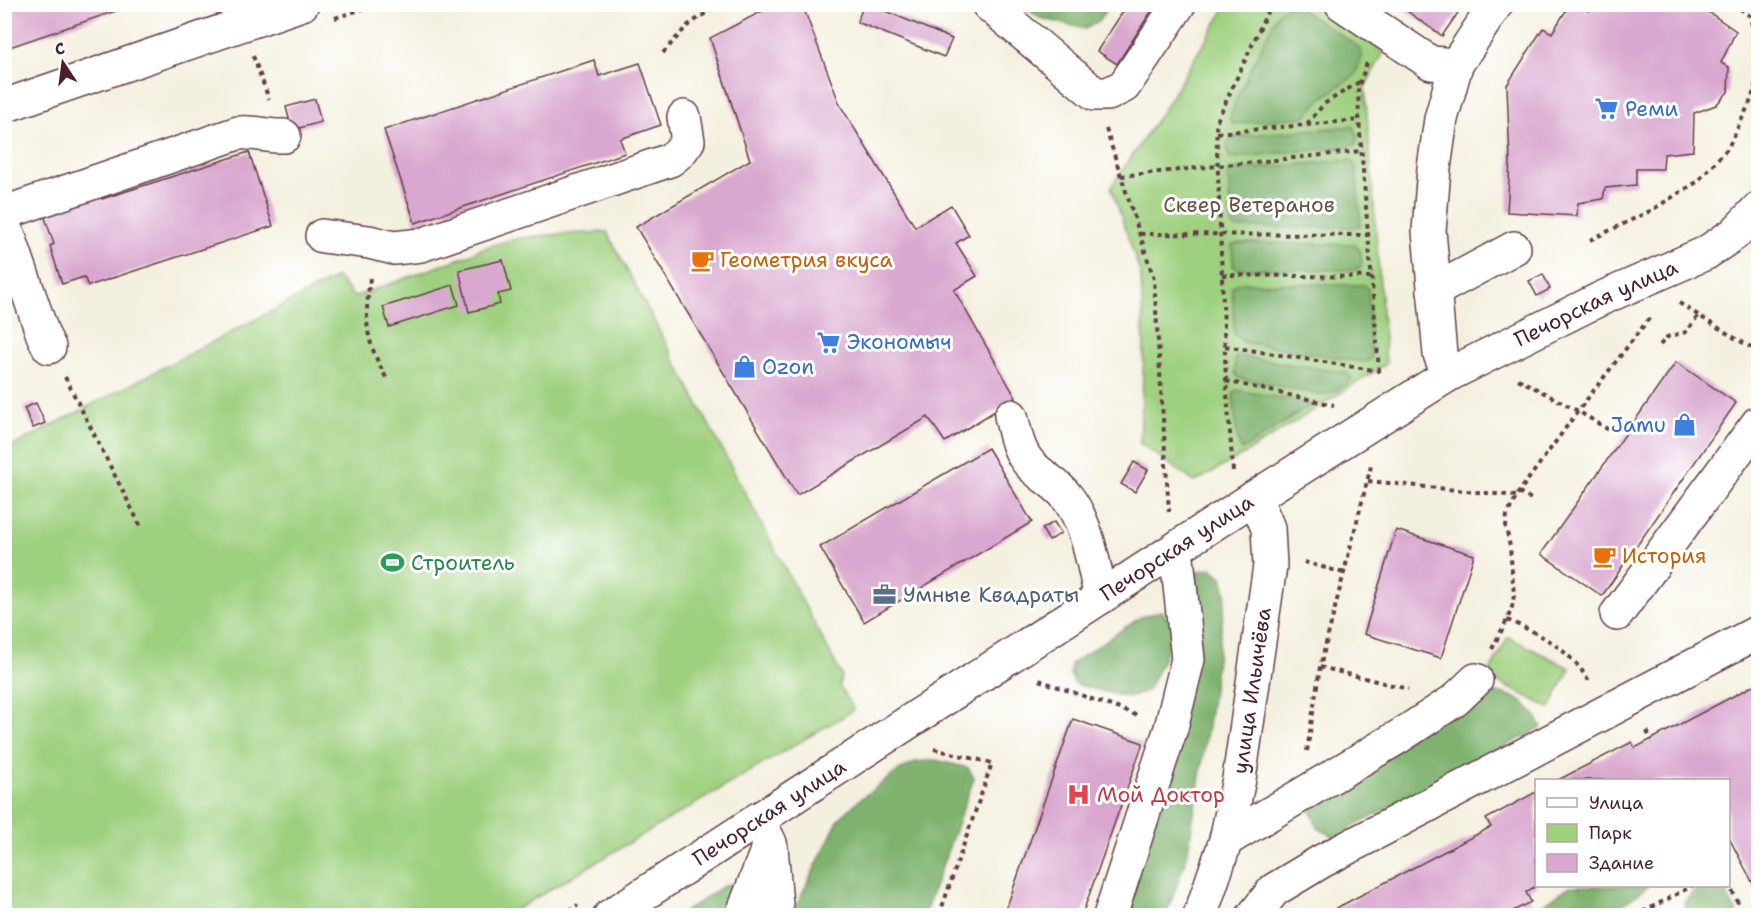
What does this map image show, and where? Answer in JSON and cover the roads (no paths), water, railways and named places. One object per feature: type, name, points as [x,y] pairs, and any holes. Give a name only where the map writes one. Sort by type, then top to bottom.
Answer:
[{"type":"main road","points":[[988,4],[1095,94],[1108,94],[1124,86],[1179,4]]},
{"type":"main road","points":[[1342,4],[1431,63],[1456,64]]},
{"type":"main road","points":[[1448,375],[1440,354],[1429,231],[1434,168],[1442,119],[1456,64],[1496,4]]},
{"type":"main road","points":[[4,106],[295,6]]},
{"type":"main road","points":[[322,236],[394,248],[421,245],[670,160],[688,141],[684,117]]},
{"type":"main road","points":[[4,213],[238,133],[250,131],[284,136]]},
{"type":"main road","name":"Печорская улица","points":[[610,915],[764,831],[1101,597],[1176,549],[1245,489],[1448,375],[1600,299],[1706,253],[1734,234],[1758,209]]},
{"type":"main road","points":[[4,222],[43,334],[50,347]]},
{"type":"main road","points":[[1434,291],[1514,248]]},
{"type":"main road","points":[[1011,416],[1019,445],[1029,463],[1067,497],[1078,516],[1101,597]]},
{"type":"main road","points":[[1617,614],[1758,423]]},
{"type":"main road","name":"улица Ильичёва","points":[[1200,915],[1226,840],[1239,779],[1270,566],[1268,528],[1245,489]]},
{"type":"main road","points":[[1110,915],[1171,728],[1188,659],[1176,549]]},
{"type":"main road","points":[[1252,915],[1274,890],[1322,861],[1758,632]]},
{"type":"main road","points":[[1226,840],[1446,706],[1476,680]]},
{"type":"main road","points":[[764,831],[772,852],[775,911]]},
{"type":"main road","points":[[742,915],[764,831]]},
{"type":"place","name":"Реми","points":[[1607,109]]},
{"type":"place","name":"Геометрия вкуса","points":[[702,260]]},
{"type":"place","name":"Экономыч","points":[[829,342]]},
{"type":"place","name":"Ozon","points":[[744,367]]},
{"type":"place","name":"Jamu","points":[[1684,425]]},
{"type":"place","name":"История","points":[[1604,556]]},
{"type":"place","name":"Строитель","points":[[393,563]]},
{"type":"place","name":"Умные Квадраты","points":[[885,595]]},
{"type":"place","name":"Мой Доктор","points":[[1079,795]]},
{"type":"park label","name":"Сквер Ветеранов","points":[[1249,205]]}]
